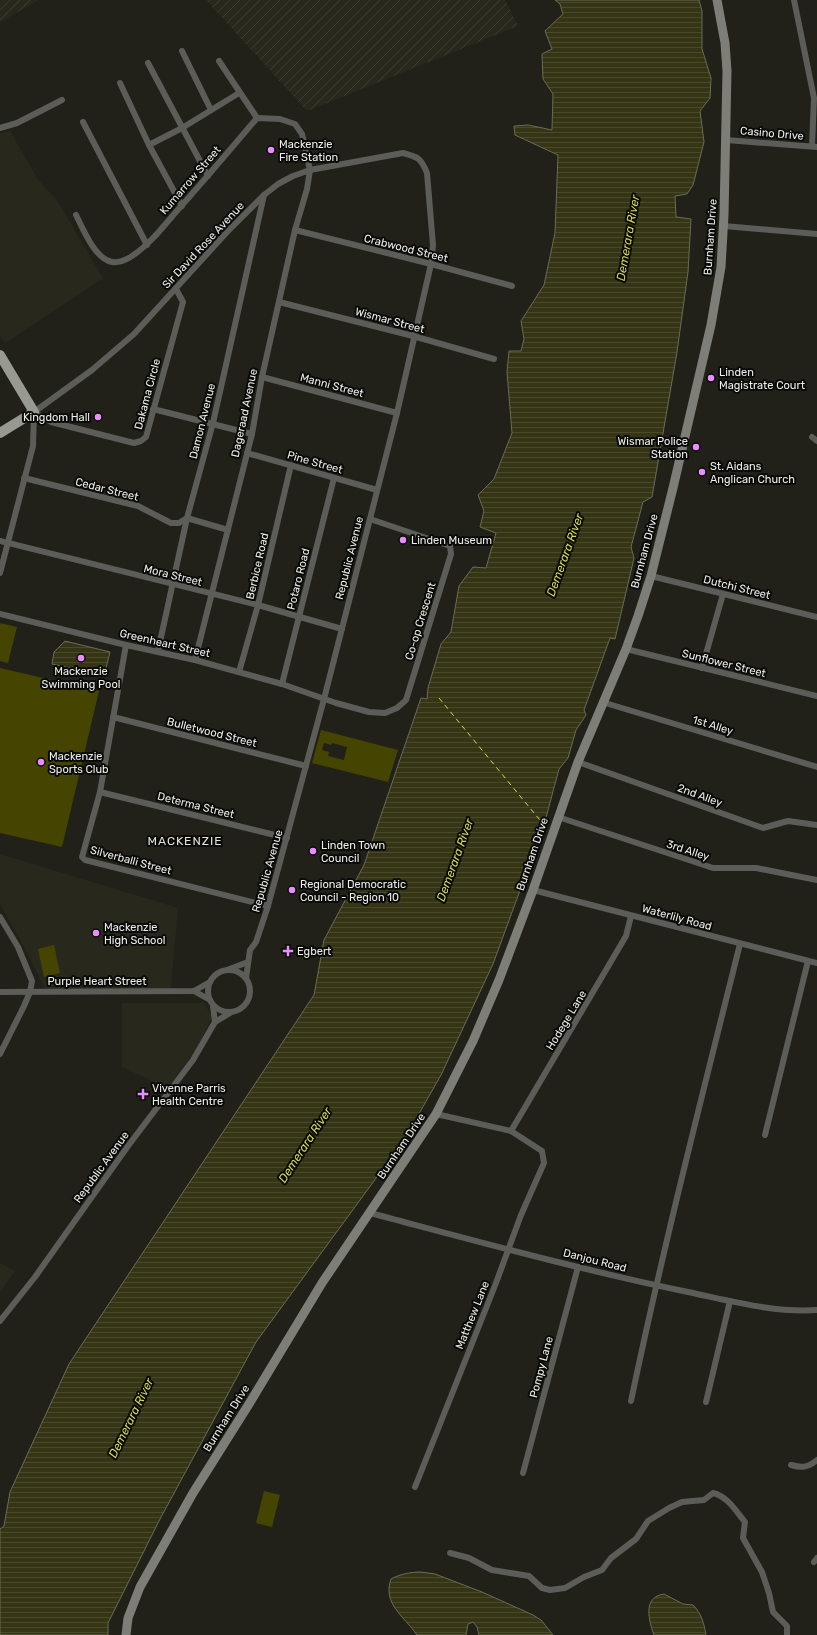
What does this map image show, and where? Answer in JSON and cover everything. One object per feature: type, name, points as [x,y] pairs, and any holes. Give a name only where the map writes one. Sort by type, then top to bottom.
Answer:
[{"type":"main road","points":[[0,355],[34,412],[0,433]]},
{"type":"street","name":"Burnham Drive","points":[[126,1635],[128,1618],[140,1586],[193,1493],[322,1283],[436,1114],[473,1041],[487,1007],[533,890],[578,762],[602,702],[626,650],[651,576],[711,325],[721,267],[724,226],[727,71],[725,43],[717,0]]},
{"type":"street","points":[[794,0],[816,98],[814,147]]},
{"type":"street","points":[[182,51],[212,110]]},
{"type":"street","points":[[219,61],[256,118],[280,119],[294,124],[302,134],[310,170]]},
{"type":"street","points":[[148,63],[208,176]]},
{"type":"street","points":[[120,83],[182,206]]},
{"type":"street","points":[[150,145],[182,128],[239,92]]},
{"type":"street","points":[[0,128],[17,122],[62,100]]},
{"type":"street","name":"Kumarrow Street","points":[[76,215],[95,250],[103,258],[112,262],[122,261],[131,257],[147,245],[208,176],[256,118]]},
{"type":"street","points":[[82,122],[147,245]]},
{"type":"street","name":"Casino Drive","points":[[726,140],[814,147]]},
{"type":"street","name":"Sir David Rose Avenue","points":[[34,412],[92,370],[134,334],[228,231],[264,195],[283,181],[310,170],[403,153],[417,156]]},
{"type":"street","name":"Republic Avenue","points":[[246,978],[250,950],[256,942],[268,906],[324,699],[397,413],[413,336],[431,264],[433,245],[427,173],[424,165],[417,156]]},
{"type":"street","name":"Dageraad Avenue","points":[[196,660],[252,434],[262,377],[295,230],[308,189],[310,170]]},
{"type":"street","name":"Damon Avenue","points":[[158,651],[187,518],[213,423],[264,195]]},
{"type":"street","points":[[724,226],[817,234]]},
{"type":"street","name":"Crabwood Street","points":[[295,230],[512,286]]},
{"type":"street","name":"Dakama Circle","points":[[34,412],[51,422],[134,442],[141,441],[146,437],[183,302],[176,289]]},
{"type":"street","name":"Wismar Street","points":[[279,302],[413,336],[494,360]]},
{"type":"street","name":"Manni Street","points":[[262,377],[397,413]]},
{"type":"street","points":[[153,409],[252,434]]},
{"type":"street","points":[[0,573],[33,446],[34,412]]},
{"type":"street","name":"Pine Street","points":[[247,453],[377,490]]},
{"type":"street","name":"Berbice Road","points":[[239,672],[258,605],[291,465]]},
{"type":"street","name":"Cedar Street","points":[[24,478],[138,506],[171,522],[179,522],[187,518],[228,530]]},
{"type":"street","name":"Potaro Road","points":[[282,684],[334,478]]},
{"type":"street","name":"Co-op Crescent","points":[[324,699],[369,712],[385,713],[397,708],[406,700],[451,554],[450,546],[370,519]]},
{"type":"street","name":"Mora Street","points":[[0,541],[172,585],[258,605],[342,629]]},
{"type":"street","name":"Dutchi Street","points":[[651,576],[817,617]]},
{"type":"street","points":[[702,668],[723,594]]},
{"type":"street","name":"Greenheart Street","points":[[0,614],[126,645],[196,660],[282,684],[324,699]]},
{"type":"street","name":"Silverballi Street","points":[[126,645],[100,792],[82,857],[85,860],[268,906]]},
{"type":"street","name":"Sunflower Street","points":[[626,650],[817,696]]},
{"type":"street","name":"1st Alley","points":[[602,702],[817,767]]},
{"type":"street","name":"Bulletwood Street","points":[[113,717],[306,766]]},
{"type":"street","name":"2nd Alley","points":[[578,762],[763,828],[788,821],[817,825]]},
{"type":"street","name":"Determa Street","points":[[100,792],[287,838]]},
{"type":"street","name":"3rd Alley","points":[[558,817],[713,868],[756,868],[817,880]]},
{"type":"street","name":"Waterlily Road","points":[[533,890],[817,963]]},
{"type":"street","name":"Hodege Lane","points":[[511,1131],[626,936],[631,916]]},
{"type":"street","points":[[0,918],[18,947],[32,981],[30,992],[0,1054]]},
{"type":"street","points":[[631,1401],[688,1148],[740,944]]},
{"type":"street","points":[[765,1135],[808,961]]},
{"type":"street","points":[[215,1022],[208,988],[210,982],[215,975],[248,962]]},
{"type":"street","points":[[194,990],[212,1003],[218,1010],[230,1013],[238,1011],[244,1007],[249,1000],[249,985],[246,978],[235,971],[223,971]]},
{"type":"street","name":"Purple Heart Street","points":[[0,992],[194,990],[210,982]]},
{"type":"street","name":"Republic Avenue","points":[[0,1321],[35,1277],[128,1146],[193,1060],[215,1022],[230,1013]]},
{"type":"street","points":[[436,1114],[511,1131]]},
{"type":"street","name":"Matthew Lane","points":[[415,1487],[508,1249],[544,1163],[542,1151],[511,1131]]},
{"type":"street","name":"Danjou Road","points":[[370,1213],[656,1286],[786,1311],[817,1310]]},
{"type":"street","name":"Pompy Lane","points":[[523,1473],[578,1266]]},
{"type":"street","points":[[706,1402],[730,1301]]},
{"type":"street","points":[[791,1465],[802,1468],[817,1460]]},
{"type":"street","points":[[450,1553],[469,1558],[492,1570],[529,1576],[542,1588],[550,1590],[565,1588],[584,1577],[602,1570],[611,1558],[636,1539],[648,1521],[669,1508],[682,1502],[704,1500],[713,1493],[719,1494],[732,1506],[745,1522],[743,1538],[762,1572],[773,1612],[787,1626],[787,1635]]},
{"type":"shaded area","points":[[0,0],[39,0],[0,22]]},
{"type":"shaded area","points":[[206,0],[505,0],[518,26],[307,111]]},
{"type":"shaded area","points":[[10,131],[37,178],[58,202],[103,278],[5,343],[0,336],[0,133]]},
{"type":"shaded area","points":[[0,623],[17,627],[8,663],[0,661]]},
{"type":"shaded area","name":"Mackenzie Sports Club","points":[[0,668],[99,691],[62,847],[0,833]]},
{"type":"shaded area","points":[[321,730],[398,750],[388,782],[312,763]],"holes":[[[324,743],[331,745],[332,743],[347,747],[344,760],[328,756],[329,752],[322,750]]]},
{"type":"shaded area","name":"Mackenzie High School","points":[[0,854],[178,908],[171,988],[45,989],[25,948],[0,905]]},
{"type":"shaded area","points":[[54,945],[60,973],[44,977],[38,949]]},
{"type":"shaded area","points":[[122,1003],[204,1003],[212,1017],[196,1050],[167,1088],[122,1067]]},
{"type":"shaded area","points":[[0,1263],[15,1271],[0,1293]]},
{"type":"shaded area","points":[[264,1491],[280,1495],[272,1527],[256,1523]]},
{"type":"water","name":"Demerara River","points":[[555,0],[699,0],[702,11],[702,49],[711,78],[710,98],[700,111],[704,142],[693,185],[687,194],[675,196],[676,217],[691,219],[688,272],[677,352],[652,497],[643,502],[631,547],[634,558],[615,639],[610,638],[584,710],[586,715],[576,730],[568,758],[559,769],[544,825],[493,964],[441,1075],[404,1140],[256,1342],[160,1519],[108,1623],[108,1635],[0,1635],[0,1529],[4,1526],[10,1492],[69,1364],[314,995],[324,940],[364,865],[421,698],[427,699],[428,688],[441,644],[451,632],[459,586],[473,567],[486,568],[496,533],[480,527],[484,511],[478,495],[494,479],[512,433],[507,372],[509,351],[521,351],[524,339],[521,321],[544,285],[555,233],[558,155],[515,135],[514,126],[528,125],[552,130],[553,94],[543,79],[542,54],[552,49],[545,31],[563,14],[560,4]]},
{"type":"water","name":"Mackenzie Swimming Pool","points":[[65,641],[110,652],[104,676],[52,664],[54,652]]},
{"type":"water","points":[[413,1572],[435,1574],[482,1592],[533,1615],[541,1620],[553,1635],[479,1635],[477,1627],[473,1622],[468,1624],[466,1635],[417,1635],[396,1610],[392,1603],[389,1588],[391,1579],[394,1577]]},
{"type":"water","points":[[664,1594],[683,1604],[693,1605],[702,1618],[706,1635],[654,1635],[649,1617],[650,1605],[652,1600],[657,1596]]},
{"type":"ferry route","points":[[439,698],[544,825]]},
{"type":"place","name":"Mackenzie Fire Station","points":[[271,150]]},
{"type":"place","name":"Linden Magistrate Court","points":[[711,378]]},
{"type":"place","name":"Kingdom Hall","points":[[98,417]]},
{"type":"place","name":"Wismar Police Station","points":[[696,447]]},
{"type":"place","name":"St. Aidans Anglican Church","points":[[702,472]]},
{"type":"place","name":"Linden Museum","points":[[403,540]]},
{"type":"place","name":"Mackenzie Swimming Pool","points":[[81,658]]},
{"type":"place","name":"Mackenzie Sports Club","points":[[41,762]]},
{"type":"place","name":"Linden Town Council","points":[[313,851]]},
{"type":"place","name":"Regional Democratic Council - Region 10","points":[[292,890]]},
{"type":"place","name":"Mackenzie High School","points":[[96,933]]},
{"type":"place","name":"Egbert","points":[[288,951]]},
{"type":"place","name":"Vivenne Parris Health Centre","points":[[143,1094]]},
{"type":"district","name":"MACKENZIE","points":[[185,841]]}]
